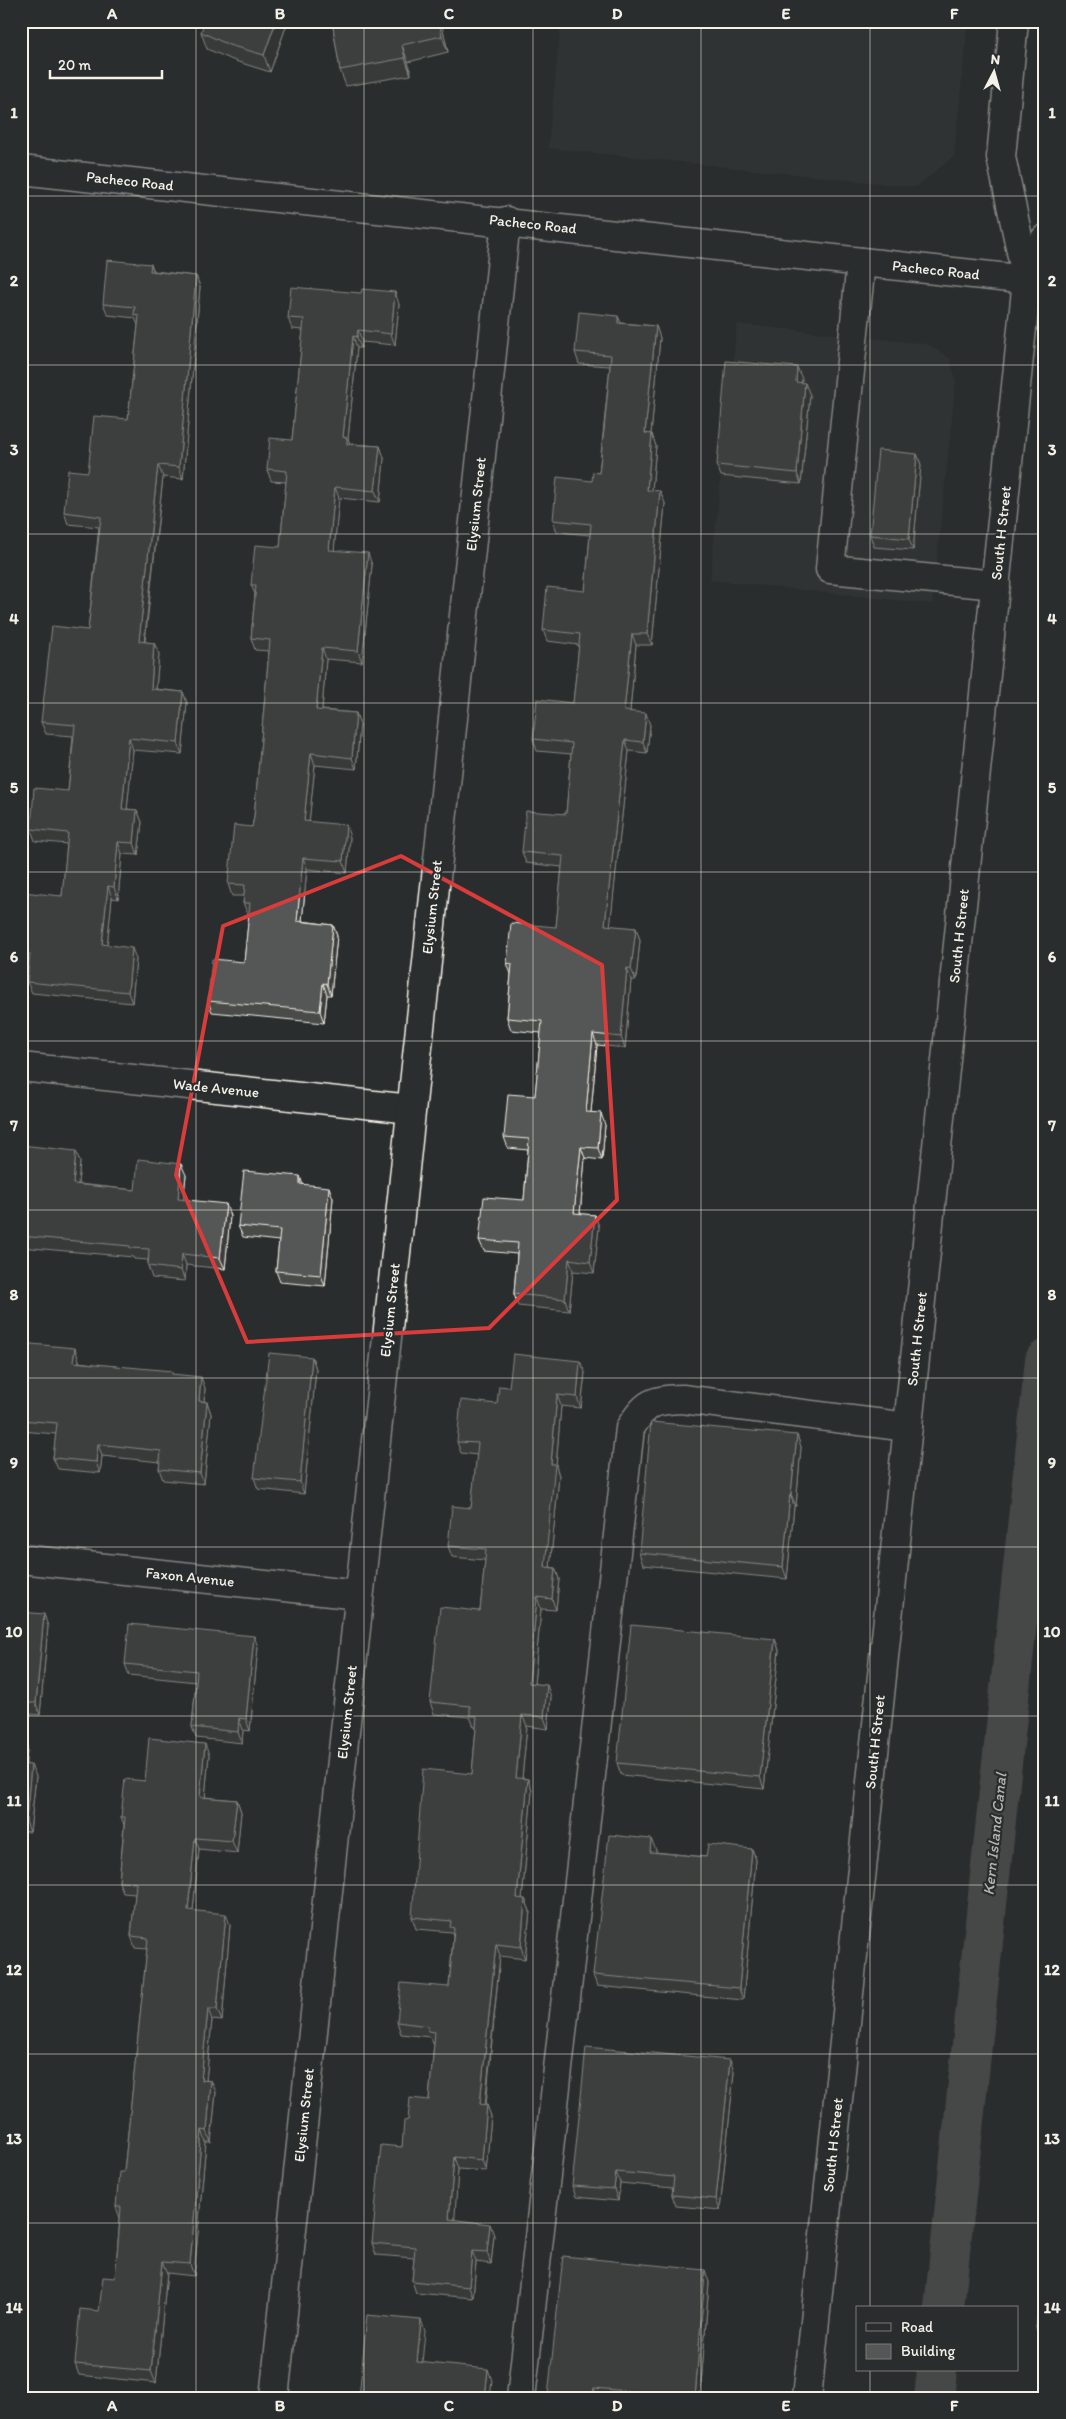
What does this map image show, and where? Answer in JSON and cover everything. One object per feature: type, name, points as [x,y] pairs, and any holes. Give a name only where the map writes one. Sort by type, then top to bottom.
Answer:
[{"type":"street","name":"South H Street","points":[[1014,21],[1001,157],[1036,281]]},
{"type":"street","name":"Pacheco Road","points":[[21,170],[506,221],[1036,281]]},
{"type":"street","name":"Elysium Street","points":[[274,2398],[506,221]]},
{"type":"street","name":"South H Street","points":[[807,2398],[996,585],[1036,281],[1045,239]]},
{"type":"street","points":[[861,262],[830,569],[996,585]]},
{"type":"street","name":"Wade Avenue","points":[[21,1068],[411,1109]]},
{"type":"street","points":[[521,2398],[630,1428],[641,1411],[657,1400],[682,1399],[908,1427]]},
{"type":"street","name":"Faxon Avenue","points":[[21,1559],[359,1595]]},
{"type":"highlighted area","points":[[401,856],[602,965],[617,1200],[489,1328],[247,1342],[176,1175],[223,926]]},
{"type":"shaded area","points":[[561,21],[968,21],[954,156],[916,187],[548,148]]},
{"type":"shaded area","points":[[737,324],[927,344],[950,358],[956,380],[932,604],[710,580]]},
{"type":"building","points":[[205,21],[276,21],[264,55],[229,45],[201,32]]},
{"type":"building","points":[[332,21],[439,21],[442,36],[402,45],[405,58],[340,70]]},
{"type":"building","points":[[107,260],[151,264],[150,271],[196,276],[179,467],[158,465],[139,641],[154,643],[151,689],[183,692],[178,743],[129,738],[122,809],[137,810],[134,843],[118,842],[114,887],[108,886],[102,944],[132,948],[128,992],[27,982],[30,954],[21,954],[22,892],[62,896],[68,833],[31,829],[34,788],[68,791],[75,725],[41,722],[52,626],[88,630],[101,517],[64,512],[68,470],[88,472],[94,416],[128,419],[139,316],[134,315],[135,307],[103,304]]},
{"type":"building","points":[[291,287],[361,293],[362,289],[395,292],[391,334],[358,330],[357,337],[353,336],[343,437],[347,438],[347,444],[380,446],[375,491],[335,487],[329,550],[368,553],[358,651],[322,648],[316,710],[356,713],[352,758],[311,753],[304,821],[346,825],[343,861],[303,858],[297,921],[333,925],[327,984],[323,983],[320,1011],[208,1001],[212,959],[244,962],[250,903],[243,903],[245,885],[228,884],[234,825],[252,827],[254,817],[270,640],[251,638],[256,585],[251,585],[255,545],[280,547],[287,471],[267,469],[270,438],[292,440],[304,319],[288,318]]},
{"type":"building","points":[[579,312],[618,316],[618,323],[656,326],[645,433],[652,434],[647,490],[660,491],[647,634],[632,634],[624,711],[646,713],[643,742],[625,740],[605,925],[636,928],[631,969],[627,968],[621,1037],[593,1034],[586,1112],[601,1113],[598,1148],[581,1147],[574,1213],[595,1215],[590,1262],[569,1259],[565,1299],[514,1294],[518,1243],[479,1240],[484,1197],[524,1200],[529,1139],[504,1137],[508,1094],[535,1096],[542,1021],[507,1018],[512,964],[507,963],[511,923],[556,927],[563,856],[522,852],[526,811],[566,814],[572,743],[533,739],[537,699],[573,703],[580,634],[543,630],[547,587],[585,591],[591,524],[553,520],[557,477],[592,481],[593,472],[599,473],[604,430],[611,355],[575,352]]},
{"type":"building","points":[[726,361],[797,367],[796,382],[805,383],[797,473],[717,465]]},
{"type":"building","points":[[878,450],[917,454],[909,539],[870,535]]},
{"type":"building","points":[[21,1145],[76,1151],[73,1184],[135,1190],[138,1159],[181,1164],[178,1199],[226,1204],[220,1258],[182,1254],[181,1270],[148,1266],[149,1249],[21,1236]]},
{"type":"building","points":[[244,1171],[300,1176],[300,1184],[329,1187],[321,1275],[276,1271],[280,1230],[238,1226]]},
{"type":"building","points":[[21,1343],[75,1348],[73,1362],[172,1371],[172,1374],[201,1377],[199,1401],[207,1402],[200,1473],[159,1469],[161,1451],[98,1444],[96,1462],[53,1458],[57,1423],[21,1420]]},
{"type":"building","points":[[269,1353],[312,1357],[300,1482],[254,1478]]},
{"type":"building","points":[[513,1354],[580,1361],[577,1397],[557,1395],[551,1464],[555,1464],[545,1567],[555,1568],[552,1599],[537,1597],[529,1683],[547,1685],[544,1717],[522,1715],[516,1778],[528,1779],[517,1898],[525,1899],[521,1947],[496,1944],[480,2104],[487,2105],[482,2160],[454,2157],[449,2219],[490,2224],[487,2252],[472,2251],[469,2287],[412,2281],[415,2247],[372,2243],[381,2145],[402,2147],[404,2121],[408,2120],[410,2098],[429,2100],[435,2032],[428,2031],[428,2026],[397,2022],[401,1983],[449,1987],[454,1928],[450,1927],[451,1921],[412,1917],[423,1769],[472,1774],[477,1716],[470,1716],[470,1706],[430,1702],[440,1607],[480,1611],[486,1549],[448,1546],[452,1506],[471,1508],[478,1443],[457,1442],[461,1400],[497,1404],[499,1386],[509,1387]]},
{"type":"building","points":[[651,1422],[797,1435],[783,1567],[639,1553]]},
{"type":"building","points":[[21,1612],[44,1614],[36,1703],[26,1703],[21,1757]]},
{"type":"building","points":[[129,1624],[254,1636],[246,1719],[239,1718],[238,1732],[192,1727],[197,1671],[125,1664]]},
{"type":"building","points":[[631,1625],[775,1639],[760,1777],[617,1763]]},
{"type":"building","points":[[149,1738],[205,1744],[200,1797],[237,1800],[232,1841],[195,1838],[188,1910],[226,1914],[217,2009],[208,2009],[201,2080],[211,2081],[207,2131],[202,2130],[190,2264],[162,2262],[151,2371],[75,2364],[80,2309],[99,2311],[103,2277],[115,2278],[121,2207],[116,2207],[119,2172],[124,2172],[148,1938],[131,1936],[136,1883],[119,1882],[125,1817],[121,1817],[125,1779],[145,1781]]},
{"type":"building","points":[[21,1764],[31,1765],[26,1821],[21,1820]]},
{"type":"building","points":[[609,1835],[651,1839],[650,1852],[706,1857],[708,1844],[752,1849],[739,1988],[593,1975]]},
{"type":"building","points":[[586,2047],[730,2060],[716,2199],[672,2195],[674,2177],[616,2172],[614,2189],[572,2186]]},
{"type":"building","points":[[563,2256],[705,2270],[695,2398],[650,2398],[650,2393],[594,2388],[593,2398],[548,2396]]},
{"type":"building","points":[[1042,2278],[1045,2278],[1045,2329],[1036,2328]]},
{"type":"building","points":[[367,2315],[421,2320],[417,2362],[488,2369],[485,2398],[359,2398]]},
{"type":"waterway","name":"Kern Island Canal","points":[[944,2306],[1045,1360]]},
{"type":"waterway","name":"Kern Island Canal","points":[[934,2398],[937,2372]]}]
